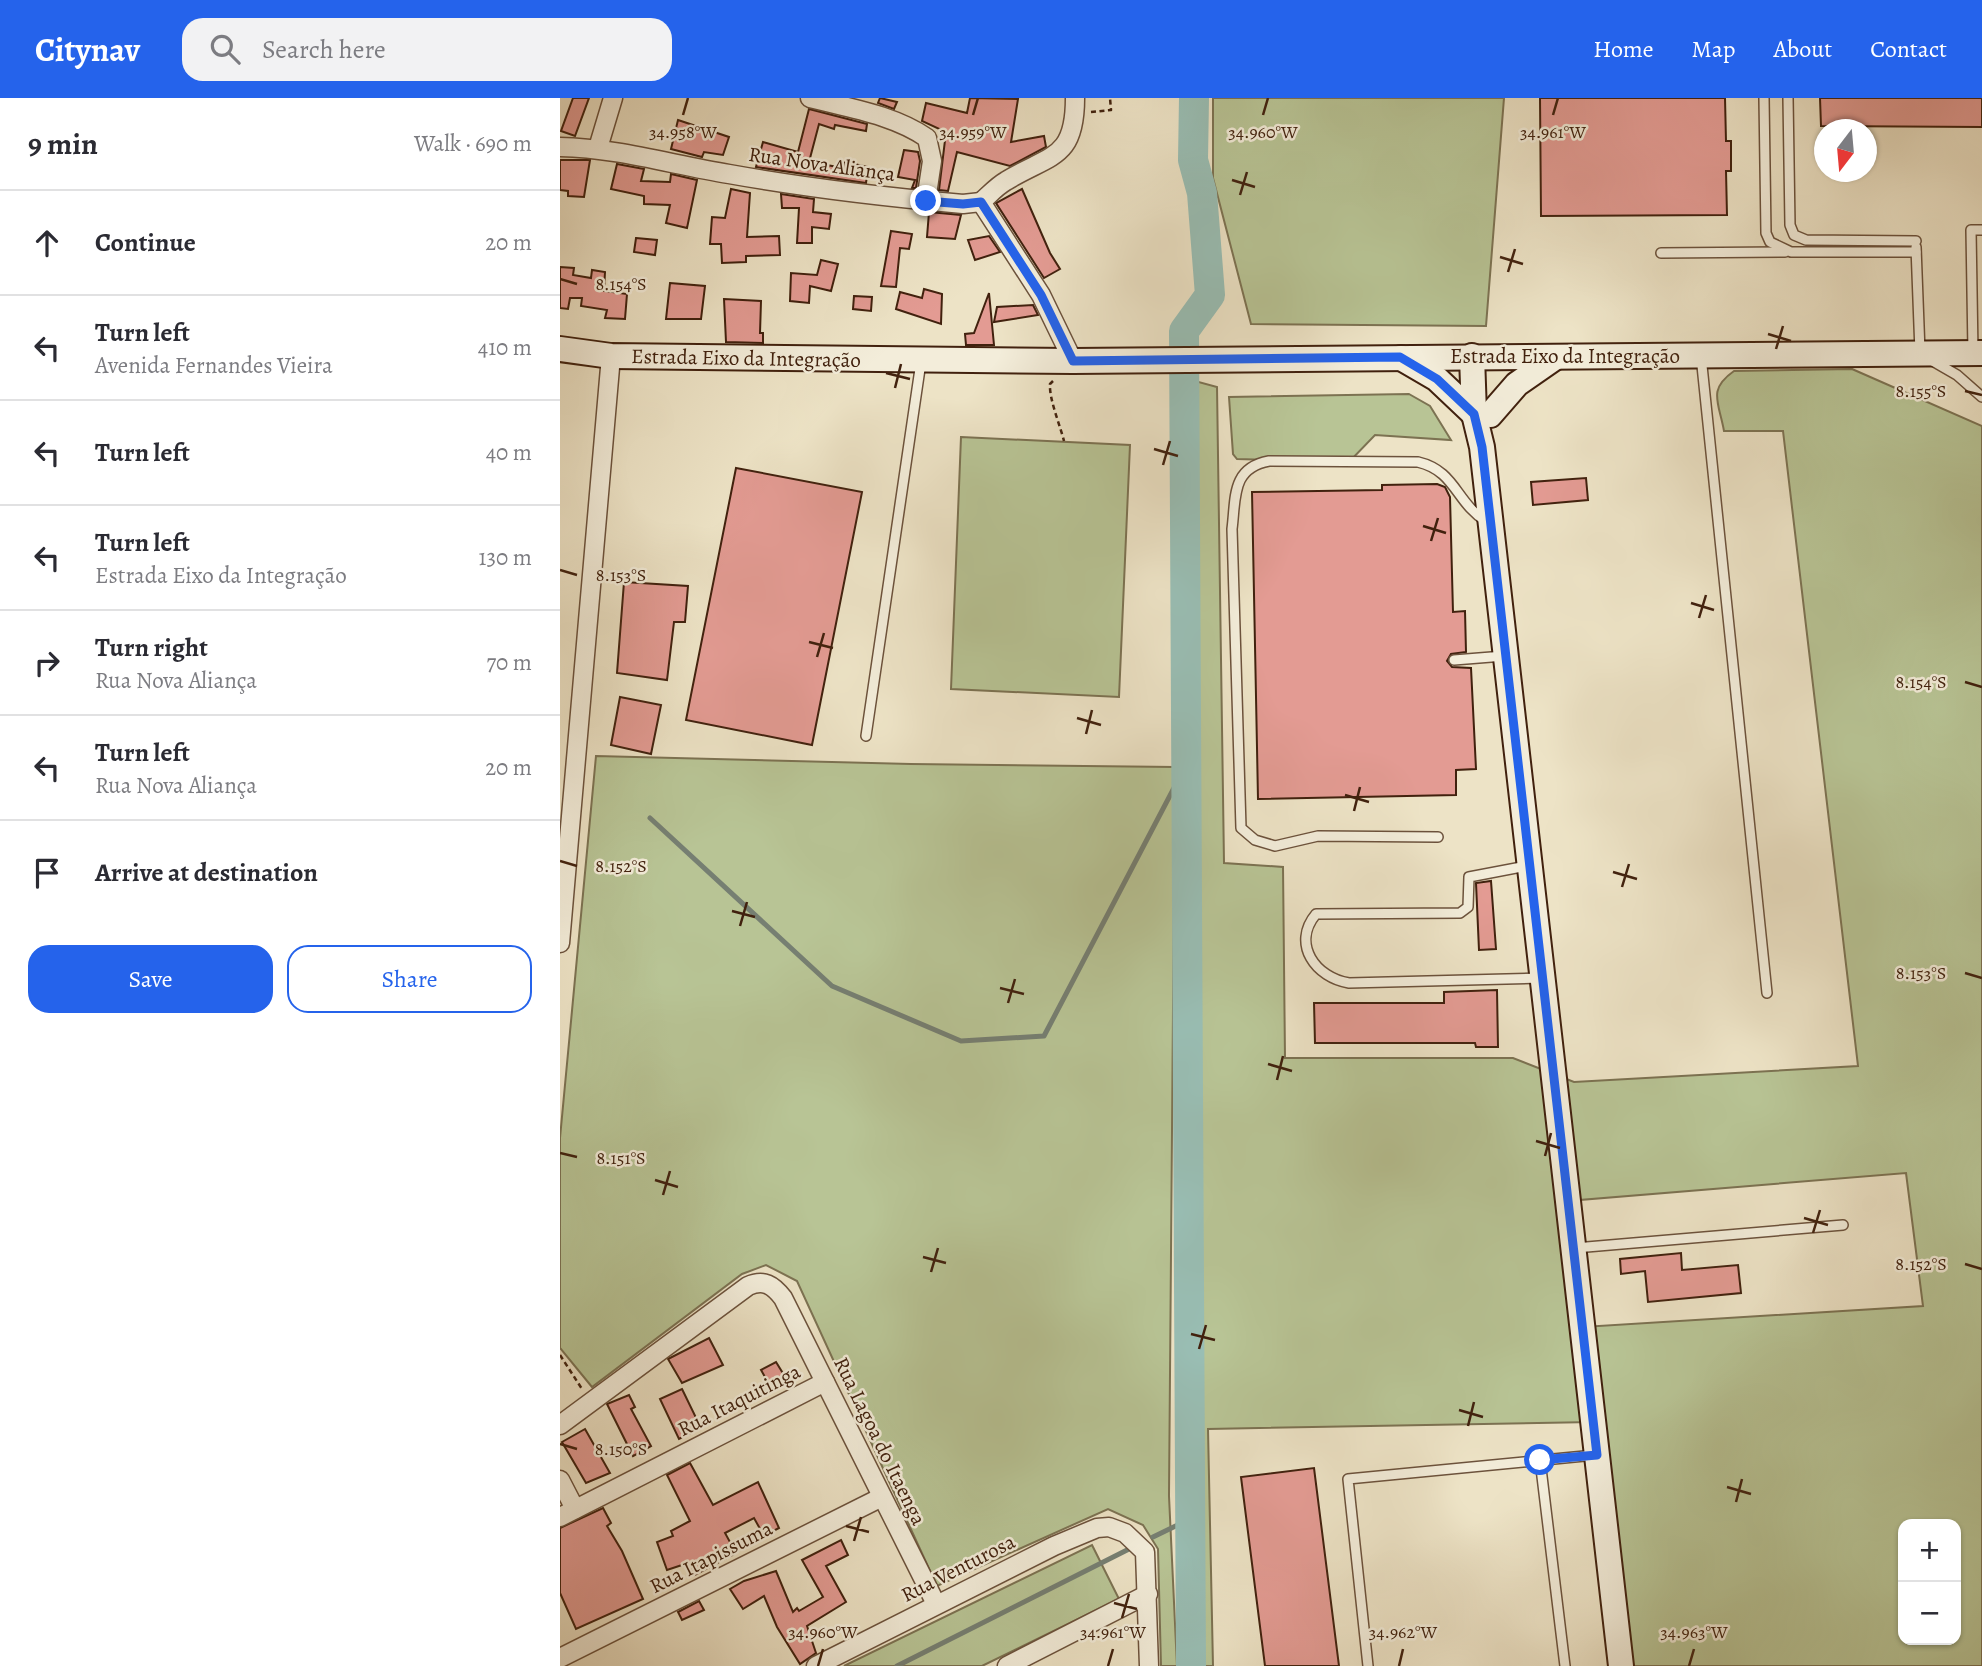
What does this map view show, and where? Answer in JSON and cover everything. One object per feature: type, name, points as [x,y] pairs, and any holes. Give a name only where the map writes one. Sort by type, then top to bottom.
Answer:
[{"type":"main road","name":"Estrada Eixo da Integração","points":[[560,349],[611,356],[1073,361],[1163,358],[1978,353]]},
{"type":"main road","points":[[1481,356],[1482,447],[1621,1666]]},
{"type":"main road","points":[[1400,357],[1437,379],[1482,415]]},
{"type":"main road","points":[[1482,415],[1517,384],[1556,357]]},
{"type":"street","points":[[598,148],[613,98]]},
{"type":"street","points":[[810,98],[887,119],[914,129],[927,138],[932,161],[926,201]]},
{"type":"street","points":[[1073,361],[1041,295],[981,202],[1005,181],[1054,158],[1065,146],[1071,137],[1075,98]]},
{"type":"street","name":"Rua Nova Aliança","points":[[560,147],[598,148],[756,179],[926,201],[963,204],[981,202]]},
{"type":"street","points":[[560,943],[611,356]]},
{"type":"street","name":"Rua Lagoa do Itaenga","points":[[592,1404],[748,1286],[764,1282],[775,1287],[783,1298],[936,1604]]},
{"type":"street","name":"Rua Itaquitinga","points":[[567,1513],[825,1382]]},
{"type":"street","points":[[560,1424],[592,1404]]},
{"type":"street","points":[[560,1480],[567,1513]]},
{"type":"street","name":"Rua Itapissuma","points":[[560,1658],[881,1497]]},
{"type":"street","name":"Rua Venturosa","points":[[816,1666],[936,1604],[1097,1528],[1109,1527],[1125,1533],[1145,1552],[1148,1594]]},
{"type":"street","points":[[1007,1666],[1148,1594],[1149,1666]]},
{"type":"lane","points":[[1765,98],[1766,233],[1770,242],[1791,252]]},
{"type":"lane","points":[[1788,98],[1790,225],[1794,235],[1806,240],[1916,238],[1920,354],[1982,390]]},
{"type":"lane","points":[[1978,353],[1971,230],[1982,230]]},
{"type":"lane","points":[[1661,253],[1916,252]]},
{"type":"lane","points":[[1700,355],[1767,993]]},
{"type":"lane","points":[[866,736],[921,360]]},
{"type":"lane","points":[[1958,375],[1982,397]]},
{"type":"lane","points":[[1438,837],[1318,836],[1275,846],[1255,840],[1241,828],[1232,529],[1237,484],[1252,466],[1269,461],[1418,463],[1439,469],[1472,513],[1491,525]]},
{"type":"lane","points":[[1454,660],[1506,656]]},
{"type":"lane","points":[[1530,866],[1469,877],[1468,907],[1460,913],[1319,914],[1309,929],[1308,949],[1311,961],[1324,976],[1349,983],[1543,977]]},
{"type":"lane","points":[[1573,1249],[1843,1225]]},
{"type":"lane","points":[[1368,1666],[1348,1479],[1597,1455]]},
{"type":"lane","points":[[1540,1460],[1565,1666]]},
{"type":"path","points":[[1110,98],[1111,110]]},
{"type":"path","points":[[1064,442],[1057,408],[1049,395],[1050,384],[1073,361]]},
{"type":"path","points":[[560,1355],[592,1404]]},
{"type":"green space","points":[[1213,98],[1504,98],[1486,326],[1251,324],[1213,178]]},
{"type":"green space","points":[[1852,369],[1982,426],[1982,1666],[1621,1666],[1593,1422],[1208,1429],[1213,1666],[1190,1666],[1184,378],[1217,387],[1224,863],[1283,867],[1285,1058],[1513,1058],[1574,1082],[1858,1066],[1783,431],[1724,431],[1717,397],[1720,384],[1734,371]],"holes":[[[1906,1173],[1923,1306],[1583,1327],[1568,1201]]]},
{"type":"green space","points":[[1409,394],[1430,406],[1451,440],[1375,435],[1349,462],[1237,459],[1233,454],[1229,397]]},
{"type":"green space","points":[[961,437],[1130,445],[1119,697],[951,689]]},
{"type":"green space","points":[[596,756],[1175,767],[1169,1496],[1177,1666],[1161,1666],[1158,1549],[1143,1525],[1108,1509],[937,1586],[797,1281],[766,1265],[742,1274],[592,1387],[560,1348],[560,1138]]},
{"type":"green space","points":[[1092,1545],[1119,1599],[982,1666],[844,1666]]},
{"type":"building","points":[[573,98],[589,98],[575,136],[561,131]]},
{"type":"building","points":[[880,98],[897,102],[894,109],[878,103]]},
{"type":"building","points":[[970,98],[1018,99],[1011,142],[1044,136],[1046,147],[1010,166],[957,152],[948,191],[939,190],[946,132],[922,121],[926,103],[967,113]]},
{"type":"building","points":[[1540,98],[1725,98],[1726,141],[1731,141],[1731,171],[1726,171],[1727,215],[1541,216]]},
{"type":"building","points":[[1820,98],[1982,98],[1982,127],[1877,126],[1877,119],[1821,119]]},
{"type":"building","points":[[809,109],[867,124],[866,131],[835,125],[834,129],[819,124],[809,162],[844,168],[845,162],[868,167],[866,183],[756,167],[763,142],[798,152]]},
{"type":"building","points":[[678,120],[729,137],[723,155],[704,152],[702,157],[671,149]]},
{"type":"building","points":[[904,150],[918,152],[920,161],[916,188],[912,188],[915,180],[898,177]]},
{"type":"building","points":[[560,160],[590,160],[584,197],[568,196],[568,191],[560,190]]},
{"type":"building","points":[[617,164],[644,169],[641,181],[670,182],[671,174],[697,180],[687,228],[666,223],[670,205],[644,204],[644,196],[611,189]]},
{"type":"building","points":[[731,189],[750,193],[747,237],[779,236],[780,255],[746,256],[746,262],[722,263],[721,244],[710,244],[712,217],[725,218]]},
{"type":"building","points":[[1022,189],[1050,253],[1060,269],[1044,278],[996,203]]},
{"type":"building","points":[[781,194],[814,199],[813,212],[831,214],[829,229],[812,227],[812,243],[797,243],[799,208],[782,208]]},
{"type":"building","points":[[929,212],[961,215],[955,239],[927,237]]},
{"type":"building","points":[[891,231],[912,234],[909,249],[900,248],[896,287],[881,286]]},
{"type":"building","points":[[989,236],[1000,252],[975,260],[968,240]]},
{"type":"building","points":[[636,238],[657,240],[655,255],[634,252]]},
{"type":"building","points":[[821,260],[838,264],[831,291],[810,286],[809,303],[790,301],[791,273],[817,275]]},
{"type":"building","points":[[560,267],[574,268],[573,275],[591,278],[592,270],[605,272],[604,291],[627,294],[625,319],[605,318],[607,310],[581,306],[582,298],[570,298],[568,309],[560,308]]},
{"type":"building","points":[[670,283],[705,286],[701,319],[666,319]]},
{"type":"building","points":[[924,289],[942,294],[941,324],[896,309],[900,292],[922,298]]},
{"type":"building","points":[[989,293],[994,345],[966,345],[965,334],[974,333]]},
{"type":"building","points":[[854,296],[872,297],[871,311],[853,309]]},
{"type":"building","points":[[724,299],[761,301],[760,333],[763,333],[763,343],[726,342]]},
{"type":"building","points":[[1033,305],[1038,315],[994,322],[997,307]]},
{"type":"building","points":[[736,468],[862,492],[812,745],[686,720]]},
{"type":"building","points":[[1586,478],[1588,500],[1533,505],[1531,482]]},
{"type":"building","points":[[1437,484],[1445,487],[1450,497],[1453,612],[1465,611],[1466,652],[1451,654],[1447,661],[1452,667],[1471,668],[1476,769],[1456,770],[1456,795],[1258,799],[1252,492],[1382,490],[1382,485]]},
{"type":"building","points":[[624,582],[688,586],[685,622],[674,622],[667,680],[617,673]]},
{"type":"building","points":[[620,697],[661,705],[651,754],[611,745]]},
{"type":"building","points":[[1491,881],[1496,949],[1479,950],[1476,883]]},
{"type":"building","points":[[1497,990],[1498,1047],[1476,1047],[1475,1043],[1315,1043],[1314,1003],[1444,1003],[1444,992]]},
{"type":"building","points":[[1681,1253],[1682,1270],[1738,1265],[1741,1293],[1648,1302],[1645,1271],[1621,1274],[1620,1259]]},
{"type":"building","points":[[709,1338],[723,1365],[682,1383],[668,1359]]},
{"type":"building","points":[[776,1362],[784,1375],[769,1384],[761,1370]]},
{"type":"building","points":[[682,1389],[701,1428],[679,1439],[660,1399]]},
{"type":"building","points":[[629,1395],[635,1407],[631,1409],[651,1446],[633,1456],[607,1404]]},
{"type":"building","points":[[585,1429],[610,1473],[586,1483],[562,1442]]},
{"type":"building","points":[[690,1463],[713,1505],[758,1482],[779,1528],[764,1536],[754,1518],[725,1533],[736,1553],[695,1575],[688,1563],[667,1570],[657,1542],[673,1536],[671,1531],[690,1521],[667,1475]]},
{"type":"building","points":[[1314,1468],[1339,1666],[1265,1666],[1241,1477]]},
{"type":"building","points":[[603,1508],[611,1523],[607,1526],[622,1551],[643,1599],[576,1629],[560,1593],[560,1528]]},
{"type":"building","points":[[841,1540],[848,1555],[826,1566],[846,1602],[807,1626],[816,1653],[800,1664],[777,1627],[764,1596],[743,1609],[730,1589],[744,1581],[776,1571],[793,1612],[797,1608],[799,1611],[823,1597],[802,1560]]},
{"type":"building","points":[[699,1601],[704,1610],[682,1620],[678,1612]]},
{"type":"waterway","points":[[1191,1666],[1184,331],[1210,295],[1202,193],[1193,160],[1194,98]]},
{"type":"waterway","points":[[650,818],[832,986],[961,1041],[1044,1036],[1187,763]]},
{"type":"waterway","points":[[1153,1537],[1190,1519]]},
{"type":"waterway","points":[[897,1666],[1133,1547]]},
{"type":"route","points":[[926,201],[963,204],[981,202],[1041,295],[1073,361],[1400,357],[1437,379],[1474,414],[1482,447],[1597,1455],[1540,1460]]}]
